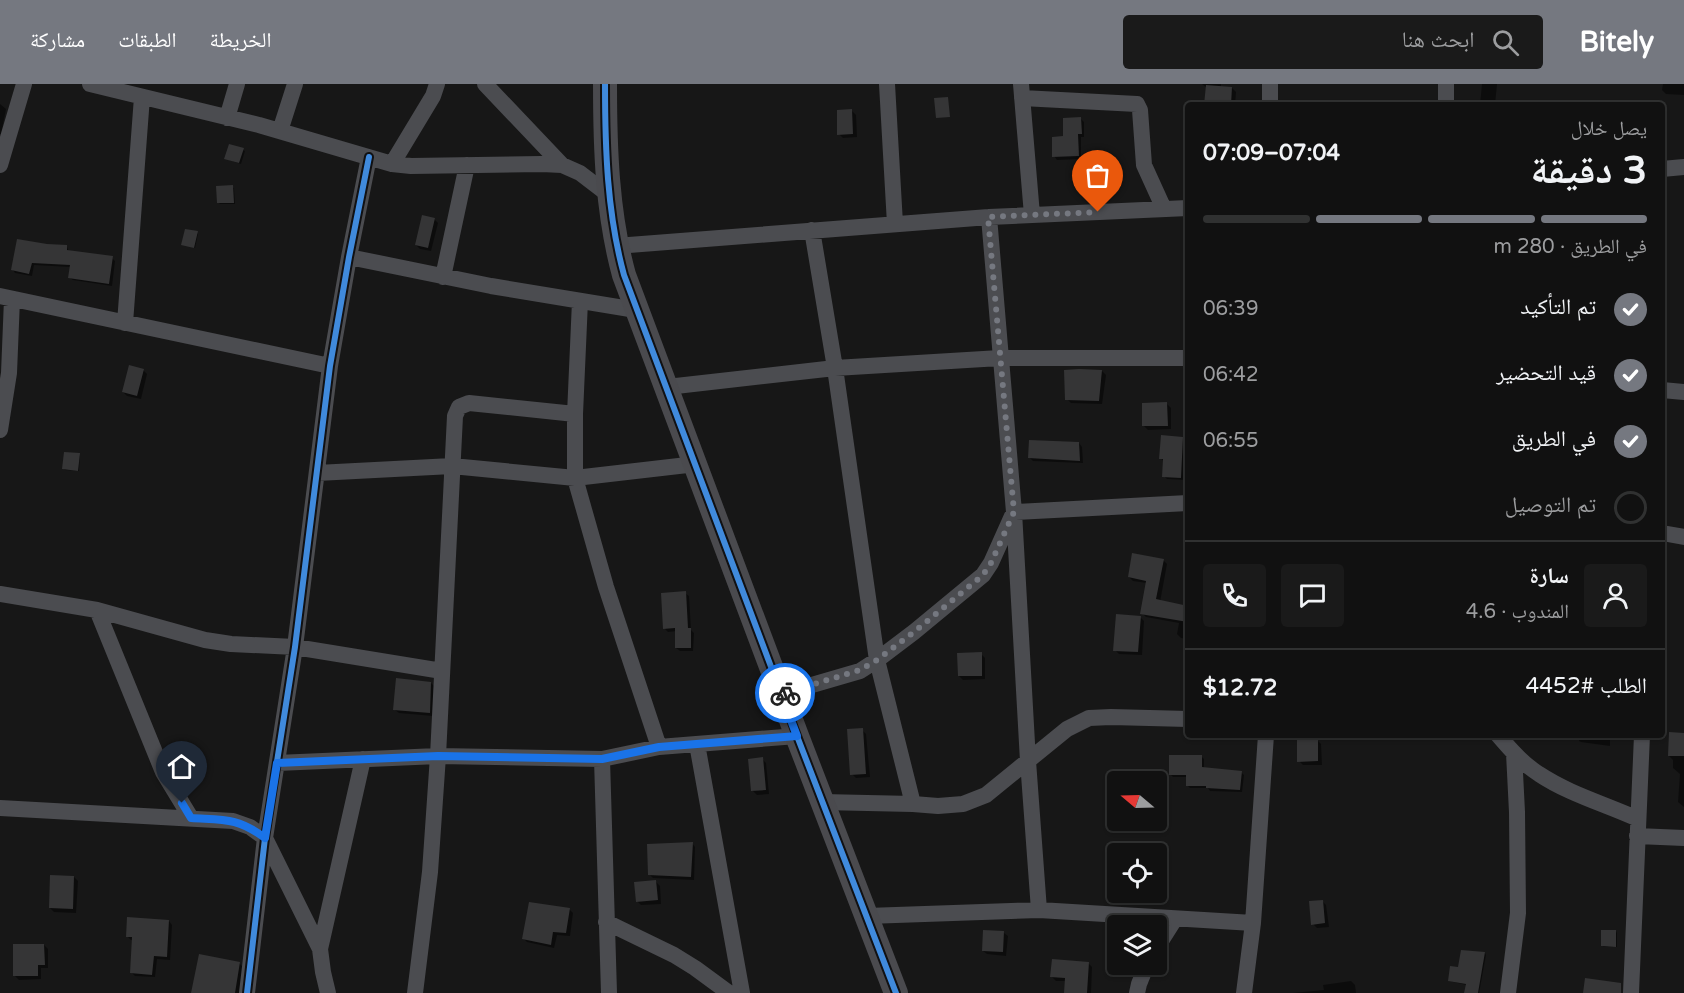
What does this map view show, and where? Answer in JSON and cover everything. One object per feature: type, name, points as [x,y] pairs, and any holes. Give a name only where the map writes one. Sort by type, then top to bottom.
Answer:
[{"type":"street","points":[[0,165],[24,84]]},
{"type":"street","points":[[90,84],[280,131],[392,164],[411,166],[561,165],[580,173],[610,196]]},
{"type":"street","points":[[227,118],[237,84]]},
{"type":"street","points":[[280,131],[295,84]]},
{"type":"street","points":[[392,164],[433,96],[437,84]]},
{"type":"street","points":[[484,84],[561,165]]},
{"type":"street","points":[[605,84],[606,162],[616,246],[636,310],[896,993]]},
{"type":"street","points":[[887,84],[895,224]]},
{"type":"street","points":[[1270,84],[1270,102]]},
{"type":"street","points":[[1446,84],[1446,102]]},
{"type":"street","points":[[1032,215],[1021,91],[1137,104],[1140,110],[1144,165],[1164,209]]},
{"type":"street","points":[[125,323],[142,97]]},
{"type":"street","points":[[248,993],[265,838],[295,647],[330,366],[348,257],[369,157]]},
{"type":"street","points":[[443,277],[467,165]]},
{"type":"street","points":[[1665,169],[1684,167]]},
{"type":"street","points":[[616,246],[988,217],[1185,208]]},
{"type":"street","points":[[988,217],[1014,512],[1028,761],[1040,910]]},
{"type":"street","points":[[812,230],[835,368],[877,660],[913,804]]},
{"type":"street","points":[[348,257],[490,286],[636,310]]},
{"type":"street","points":[[0,430],[9,373],[6,298],[330,366]]},
{"type":"street","points":[[580,301],[575,414],[575,478],[606,587],[659,747]]},
{"type":"street","points":[[667,387],[835,368],[1000,358],[1185,358]]},
{"type":"street","points":[[1665,390],[1684,392]]},
{"type":"street","points":[[415,993],[430,872],[455,416],[459,407],[469,403],[575,414]]},
{"type":"street","points":[[317,473],[452,466],[575,478],[696,464]]},
{"type":"street","points":[[1014,512],[1185,502]]},
{"type":"street","points":[[781,694],[860,670],[914,632],[983,575],[991,563],[1014,512]]},
{"type":"street","points":[[1665,534],[1684,537]]},
{"type":"street","points":[[0,594],[97,610],[205,640],[231,644],[295,647],[442,671]]},
{"type":"street","points":[[97,610],[163,772],[191,818]]},
{"type":"street","points":[[822,802],[938,806],[963,804],[986,795],[1068,729],[1089,718],[1185,719]]},
{"type":"street","points":[[277,763],[438,756],[602,759],[659,747],[797,736]]},
{"type":"street","points":[[1244,993],[1253,923],[1266,738]]},
{"type":"street","points":[[1501,738],[1538,774],[1638,828],[1684,838]]},
{"type":"street","points":[[1631,993],[1642,738]]},
{"type":"street","points":[[697,744],[742,993]]},
{"type":"street","points":[[1508,993],[1518,913],[1514,753]]},
{"type":"street","points":[[320,948],[363,759]]},
{"type":"street","points":[[602,759],[609,993]]},
{"type":"street","points":[[0,808],[233,821],[250,827],[265,838],[320,948],[328,993]]},
{"type":"street","points":[[867,916],[1040,910],[1253,923]]},
{"type":"street","points":[[1167,932],[1175,919]]},
{"type":"street","points":[[606,922],[674,955],[729,993]]},
{"type":"street","points":[[1137,993],[1143,975]]},
{"type":"building","points":[[1206,85],[1232,87],[1231,102],[1204,102]]},
{"type":"building","points":[[948,97],[950,117],[936,118],[934,98]]},
{"type":"building","points":[[852,109],[853,134],[837,135],[837,110]]},
{"type":"building","points":[[1081,117],[1082,134],[1078,134],[1079,156],[1052,157],[1052,137],[1063,136],[1063,118]]},
{"type":"building","points":[[229,144],[244,148],[239,163],[224,159]]},
{"type":"building","points":[[233,185],[234,203],[217,203],[216,186]]},
{"type":"building","points":[[422,215],[435,218],[428,248],[415,245]]},
{"type":"building","points":[[185,229],[198,231],[194,248],[181,245]]},
{"type":"building","points":[[17,239],[67,245],[67,250],[113,256],[109,284],[68,278],[70,265],[32,263],[29,274],[11,270]]},
{"type":"building","points":[[129,365],[144,369],[137,396],[122,392]]},
{"type":"building","points":[[1064,370],[1102,370],[1099,401],[1065,400]]},
{"type":"building","points":[[1167,402],[1168,426],[1142,426],[1142,403]]},
{"type":"building","points":[[1161,435],[1183,437],[1181,478],[1162,477],[1163,459],[1159,459]]},
{"type":"building","points":[[1029,440],[1079,442],[1080,461],[1028,458]]},
{"type":"building","points":[[64,452],[80,453],[78,471],[62,469]]},
{"type":"building","points":[[1132,553],[1164,559],[1156,599],[1185,605],[1185,622],[1140,614],[1146,581],[1128,577]]},
{"type":"building","points":[[686,591],[691,648],[675,648],[675,628],[663,629],[661,593]]},
{"type":"building","points":[[1116,614],[1141,616],[1138,652],[1113,651]]},
{"type":"building","points":[[982,652],[982,676],[958,676],[957,653]]},
{"type":"building","points":[[396,678],[431,682],[430,713],[393,710]]},
{"type":"building","points":[[863,728],[866,774],[850,775],[847,729]]},
{"type":"building","points":[[1669,732],[1684,733],[1684,756],[1668,756]]},
{"type":"building","points":[[1297,739],[1318,739],[1318,761],[1297,762]]},
{"type":"building","points":[[1169,755],[1202,755],[1202,767],[1242,771],[1240,790],[1186,786],[1186,775],[1169,775]]},
{"type":"building","points":[[763,757],[766,790],[751,791],[748,759]]},
{"type":"building","points":[[693,842],[691,877],[648,875],[647,844]]},
{"type":"building","points":[[50,875],[74,876],[73,909],[49,908]]},
{"type":"building","points":[[656,880],[658,900],[636,902],[634,882]]},
{"type":"building","points":[[1323,900],[1325,923],[1311,925],[1309,901]]},
{"type":"building","points":[[529,902],[570,908],[566,933],[553,932],[551,945],[522,939]]},
{"type":"building","points":[[127,917],[169,920],[167,957],[154,956],[152,975],[130,973],[132,937],[126,937]]},
{"type":"building","points":[[983,930],[1004,931],[1003,952],[982,951]]},
{"type":"building","points":[[1601,930],[1616,930],[1616,947],[1601,946]]},
{"type":"building","points":[[13,944],[44,944],[45,965],[38,965],[38,976],[13,976]]},
{"type":"building","points":[[1461,950],[1485,952],[1478,993],[1464,993],[1466,984],[1448,981],[1450,966],[1458,967]]},
{"type":"building","points":[[199,954],[240,962],[235,993],[191,993]]},
{"type":"building","points":[[1052,959],[1089,962],[1087,993],[1064,993],[1065,978],[1050,977]]},
{"type":"building","points":[[1585,978],[1621,983],[1621,993],[1583,993]]},
{"type":"cycle path","points":[[605,84],[608,180],[618,252],[624,275],[896,993]]},
{"type":"cycle path","points":[[247,993],[265,838],[295,647],[330,366],[369,157]]},
{"type":"way so far","points":[[785,693],[860,670],[877,660],[983,575],[991,563],[1014,512],[988,217],[1098,212]]},
{"type":"route","points":[[182,803],[191,818],[233,821],[250,827],[265,838],[277,763],[438,756],[602,759],[659,747],[797,736],[781,694],[785,693]]}]
